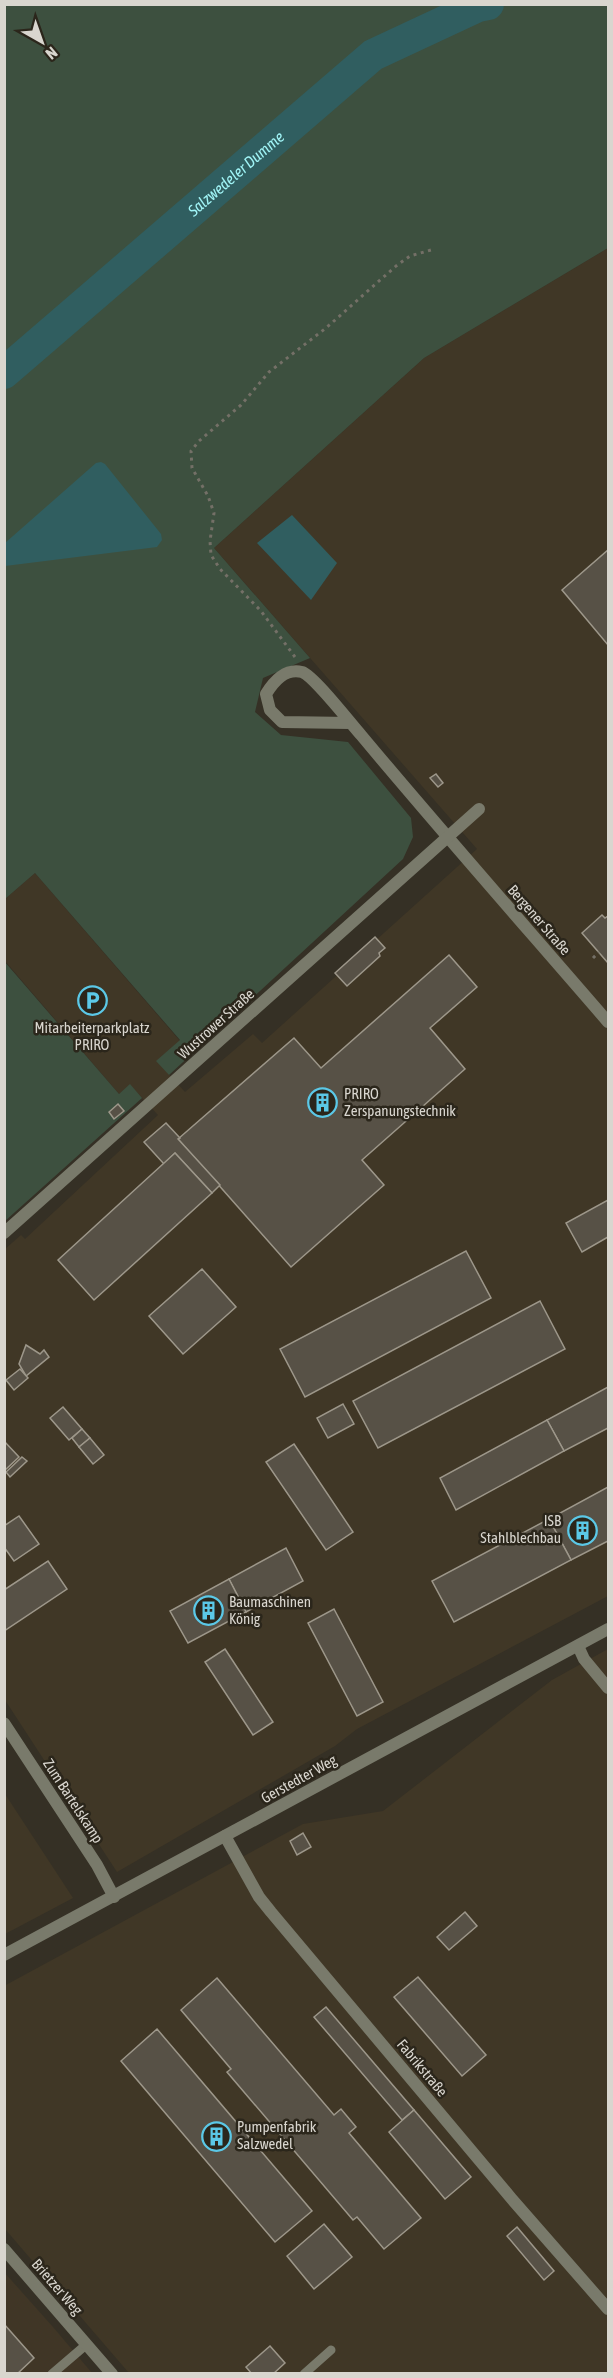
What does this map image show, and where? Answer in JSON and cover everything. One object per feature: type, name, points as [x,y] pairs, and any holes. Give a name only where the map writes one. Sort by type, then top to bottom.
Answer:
[{"type":"street","name":"Bergener Straße","points":[[350,723],[282,722],[270,710],[266,694],[275,679],[292,672],[304,673],[350,723],[609,1022]]},
{"type":"street","name":"Wustrower Straße","points":[[4,1233],[479,809]]},
{"type":"street","name":"Gerstedter Weg","points":[[4,1955],[609,1629]]},
{"type":"street","points":[[578,1646],[584,1659],[609,1688]]},
{"type":"street","name":"Zum Bartelskamp","points":[[4,1723],[98,1865],[114,1897]]},
{"type":"street","name":"Fabrikstraße","points":[[225,1836],[259,1897],[271,1912],[512,2198],[609,2309]]},
{"type":"street","name":"Brietzer Weg","points":[[4,2249],[112,2373]]},
{"type":"lane","points":[[52,2373],[87,2344]]},
{"type":"lane","points":[[304,2373],[332,2350]]},
{"type":"path","points":[[295,658],[261,611],[220,569],[211,555],[210,541],[214,513],[208,496],[192,468],[191,451],[199,441],[236,410],[276,366],[315,337],[396,266],[410,256],[431,250]]},
{"type":"path","points":[[593,958],[599,952]]},
{"type":"shaded area","points":[[608,248],[608,1596],[357,1729],[335,1746],[117,1872],[5,1700],[4,1250],[21,1235],[25,1239],[158,1115],[130,1085],[119,1094],[5,961],[5,899],[35,873],[180,1041],[157,1061],[185,1092],[253,1034],[262,1043],[477,849],[214,548],[424,358]]},
{"type":"shaded area","points":[[608,1649],[608,2373],[129,2373],[5,2229],[4,1986],[303,1824],[383,1811],[552,1680]]},
{"type":"shaded area","points":[[5,1794],[73,1898],[4,1934]]},
{"type":"shaded area","points":[[4,2272],[53,2327],[92,2373],[5,2373]]},
{"type":"green space","points":[[5,5],[608,5],[608,248],[424,358],[214,548],[310,658],[263,678],[255,712],[281,735],[348,742],[411,818],[413,837],[403,859],[169,1075],[156,1061],[180,1040],[35,873],[5,899]]},
{"type":"green space","points":[[4,961],[119,1094],[130,1084],[142,1098],[5,1221]]},
{"type":"water","points":[[101,462],[161,534],[162,540],[157,547],[5,566],[5,543],[96,463]]},
{"type":"water","points":[[292,515],[337,563],[311,600],[257,543]]},
{"type":"building","points":[[608,550],[608,645],[562,590]]},
{"type":"building","points":[[436,774],[443,783],[438,787],[430,778]]},
{"type":"building","points":[[602,915],[605,918],[608,916],[608,963],[582,933]]},
{"type":"building","points":[[375,937],[385,948],[379,953],[380,956],[347,986],[335,973]]},
{"type":"building","name":"PRIRO Zerspanungstechnik","points":[[449,955],[477,987],[430,1028],[465,1069],[362,1160],[384,1185],[291,1267],[178,1139],[294,1038],[321,1068]]},
{"type":"building","points":[[118,1104],[124,1111],[114,1119],[109,1112]]},
{"type":"building","points":[[166,1123],[220,1185],[212,1193],[175,1153],[164,1164],[144,1142]]},
{"type":"building","points":[[175,1153],[212,1193],[94,1300],[58,1260]]},
{"type":"building","points":[[608,1200],[608,1237],[582,1252],[566,1223]]},
{"type":"building","points":[[466,1251],[491,1298],[305,1397],[280,1349]]},
{"type":"building","points":[[202,1269],[236,1307],[183,1354],[149,1316]]},
{"type":"building","points":[[540,1301],[565,1349],[378,1448],[353,1401]]},
{"type":"building","points":[[26,1345],[40,1354],[44,1350],[49,1357],[26,1376],[19,1364]]},
{"type":"building","points":[[20,1369],[28,1378],[14,1390],[6,1380]]},
{"type":"building","points":[[608,1387],[608,1428],[564,1451],[547,1420]]},
{"type":"building","points":[[343,1404],[354,1424],[328,1438],[317,1418]]},
{"type":"building","points":[[63,1407],[82,1429],[69,1440],[50,1418]]},
{"type":"building","points":[[547,1420],[564,1451],[456,1510],[440,1478]]},
{"type":"building","points":[[82,1429],[90,1438],[79,1447],[72,1438]]},
{"type":"building","points":[[90,1438],[104,1455],[93,1464],[79,1447]]},
{"type":"building","points":[[4,1441],[19,1457],[4,1471]]},
{"type":"building","points":[[294,1444],[353,1532],[326,1550],[266,1462]]},
{"type":"building","points":[[22,1457],[27,1461],[10,1477],[6,1472]]},
{"type":"building","name":"ISB Stahlblechbau","points":[[608,1487],[608,1541],[571,1560],[549,1519]]},
{"type":"building","points":[[19,1516],[39,1544],[14,1561],[4,1547],[4,1526]]},
{"type":"building","points":[[549,1519],[571,1560],[454,1622],[432,1581]]},
{"type":"building","points":[[286,1548],[303,1581],[246,1612],[229,1579]]},
{"type":"building","points":[[48,1561],[67,1589],[4,1631],[4,1590]]},
{"type":"building","name":"Baumaschinen König","points":[[229,1579],[246,1612],[188,1643],[170,1611]]},
{"type":"building","points":[[334,1609],[383,1702],[357,1716],[308,1623]]},
{"type":"building","points":[[225,1649],[273,1722],[253,1735],[205,1662]]},
{"type":"building","points":[[303,1833],[311,1847],[297,1855],[290,1841]]},
{"type":"building","points":[[465,1912],[477,1926],[449,1950],[437,1937]]},
{"type":"building","points":[[418,1977],[486,2055],[462,2076],[394,1997]]},
{"type":"building","points":[[217,1978],[334,2115],[341,2109],[356,2127],[349,2133],[421,2218],[384,2249],[357,2217],[353,2220],[227,2072],[231,2069],[181,2010]]},
{"type":"building","points":[[326,2007],[414,2110],[402,2120],[314,2017]]},
{"type":"building","name":"Pumpenfabrik Salzwedel","points":[[157,2029],[312,2211],[275,2242],[121,2061]]},
{"type":"building","points":[[414,2110],[471,2177],[445,2199],[389,2132]]},
{"type":"building","points":[[324,2224],[352,2257],[314,2289],[287,2256]]},
{"type":"building","points":[[517,2227],[554,2271],[544,2280],[507,2236]]},
{"type":"building","points":[[4,2324],[34,2358],[17,2374],[4,2374]]},
{"type":"building","points":[[270,2346],[285,2363],[273,2374],[252,2374],[246,2367]]},
{"type":"waterway","name":"Salzwedeler Dumme","points":[[4,373],[373,55],[478,6],[488,4]]},
{"type":"place","name":"Mitarbeiterparkplatz PRIRO","points":[[92,1001]]},
{"type":"place","name":"PRIRO Zerspanungstechnik","points":[[323,1103]]},
{"type":"place","name":"ISB Stahlblechbau","points":[[582,1530]]},
{"type":"place","name":"Baumaschinen König","points":[[208,1611]]},
{"type":"place","name":"Pumpenfabrik Salzwedel","points":[[216,2136]]}]
